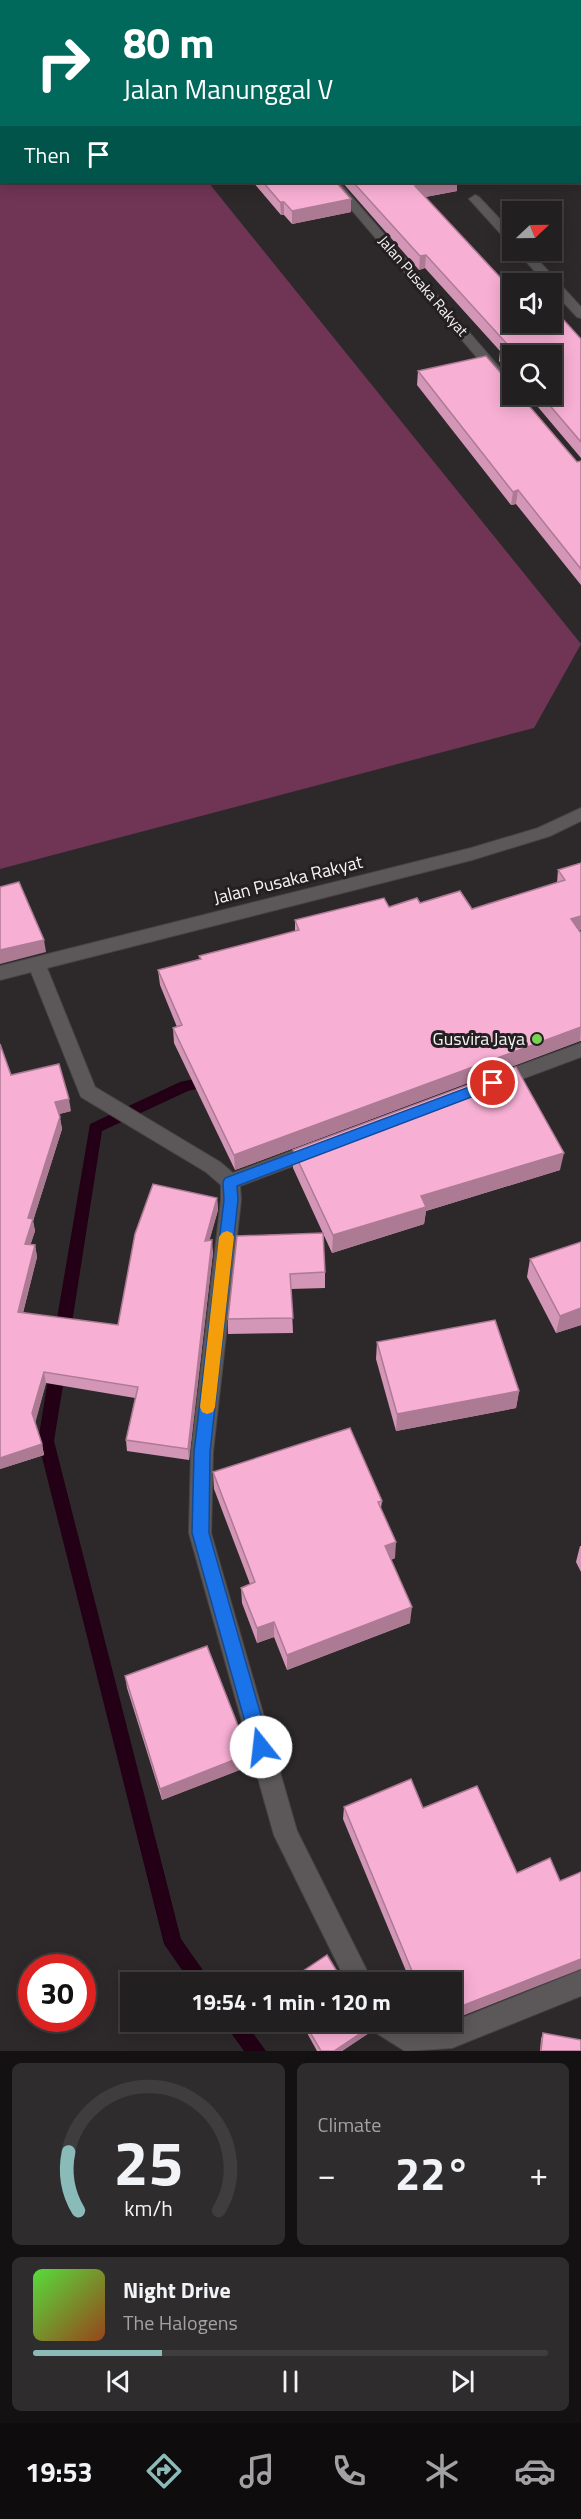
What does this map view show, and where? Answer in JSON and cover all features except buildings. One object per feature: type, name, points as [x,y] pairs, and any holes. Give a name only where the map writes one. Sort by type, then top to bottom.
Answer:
[{"type":"street","name":"Jalan Pusaka Rakyat","points":[[334,183],[502,379]]},
{"type":"street","points":[[475,199],[502,228]]},
{"type":"street","points":[[532,261],[581,314]]},
{"type":"street","name":"Jalan Pusaka Rakyat","points":[[0,973],[472,854],[544,832],[581,814]]},
{"type":"street","points":[[36,963],[88,1092],[213,1167],[230,1182],[231,1200],[202,1452],[200,1533],[286,1835],[354,1972]]},
{"type":"street","points":[[482,1087],[581,1050]]},
{"type":"street","points":[[230,1182],[329,1145]]},
{"type":"street","points":[[462,2031],[581,1983]]},
{"type":"street","points":[[397,2032],[409,2040],[459,2032]]},
{"type":"shaded area","points":[[0,183],[209,183],[581,644],[534,728],[0,869]]},
{"type":"waterway","points":[[62,1336],[95,1128],[185,1086],[212,1080]]},
{"type":"waterway","points":[[58,1367],[46,1441],[173,1944],[195,1972]]},
{"type":"waterway","points":[[241,2032],[256,2051]]},
{"type":"slow traffic","points":[[207,1407],[227,1237]]},
{"type":"place","name":"Gusvira Jaya","points":[[537,1039]]},
{"type":"route","points":[[261,1747],[200,1533],[202,1452],[231,1200],[230,1182],[493,1083]]}]
